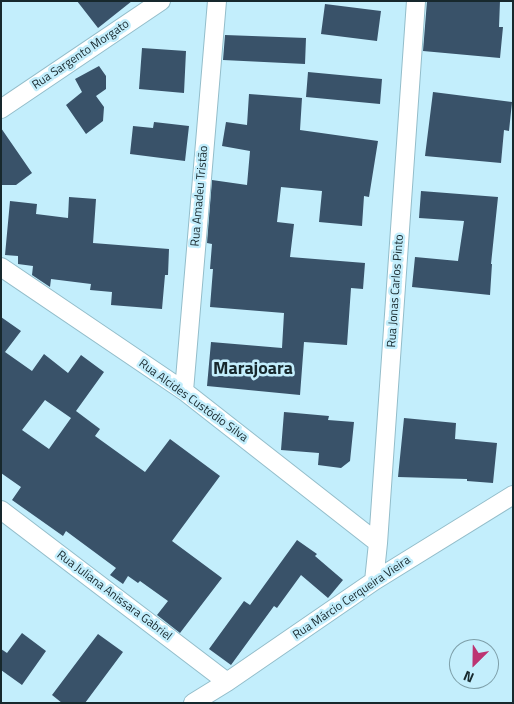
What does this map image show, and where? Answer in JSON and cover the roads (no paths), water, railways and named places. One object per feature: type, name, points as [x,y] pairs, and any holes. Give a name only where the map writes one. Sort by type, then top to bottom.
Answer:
[{"type":"street","name":"Rua Sargento Morgato","points":[[1,109],[161,1]]},
{"type":"street","name":"Rua Amadeu Tristão","points":[[184,391],[217,1]]},
{"type":"street","name":"Rua Jonas Carlos Pinto","points":[[374,581],[416,1]]},
{"type":"street","name":"Rua Alcides Custódio Silva","points":[[1,267],[184,391],[378,543]]},
{"type":"street","name":"Rua Márcio Cerqueira Vieira","points":[[193,703],[227,682],[374,581],[513,495]]},
{"type":"street","name":"Rua Juliana Anissara Gabriel","points":[[1,510],[227,682]]},
{"type":"district","name":"Marajoara","points":[[253,370]]}]
